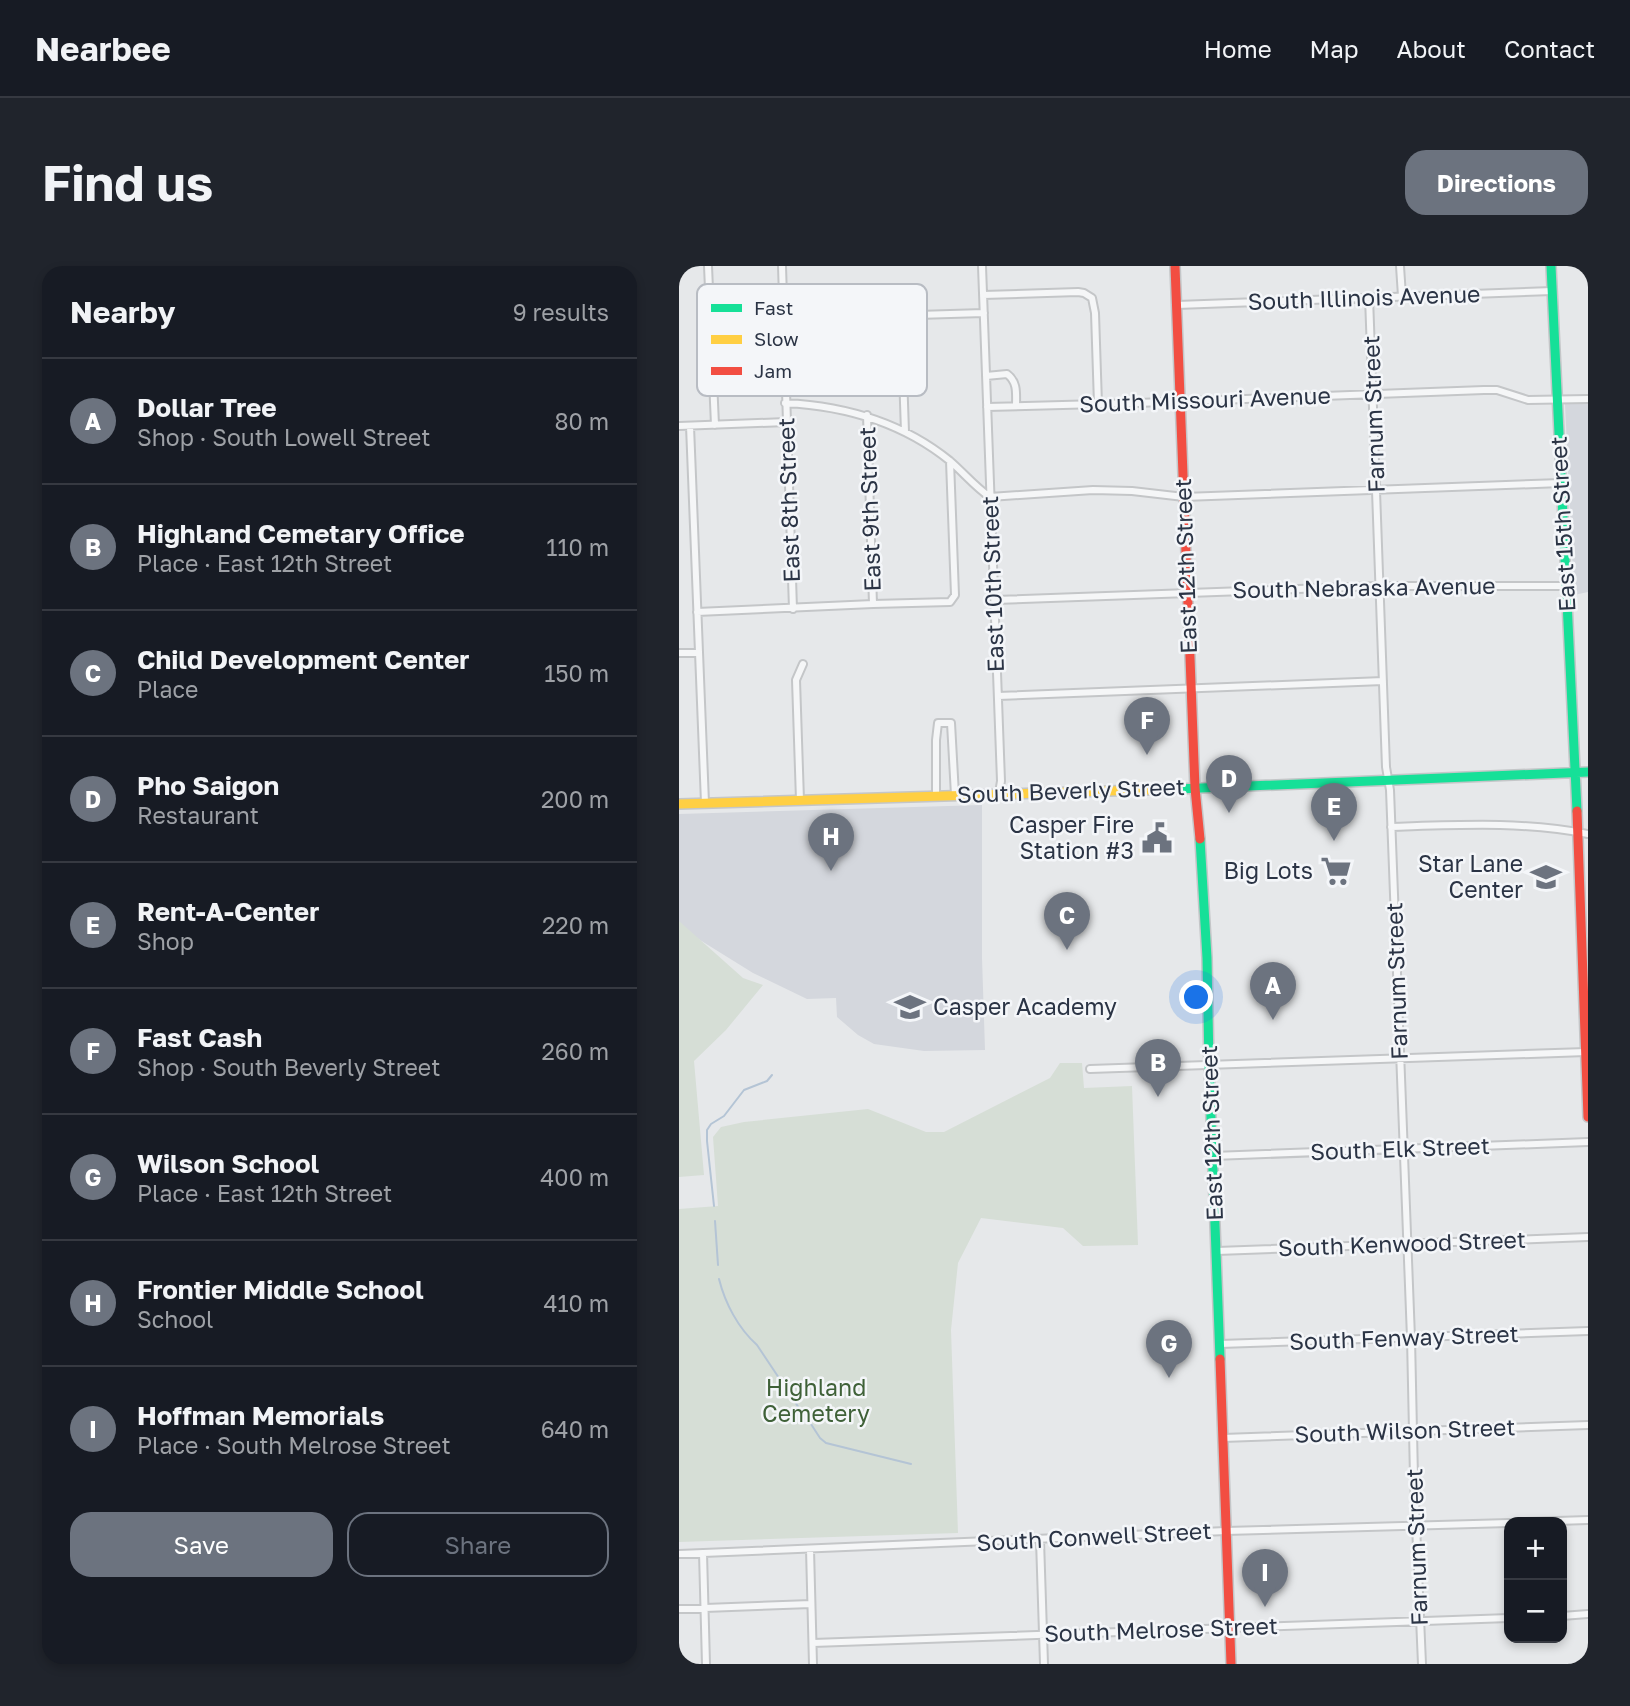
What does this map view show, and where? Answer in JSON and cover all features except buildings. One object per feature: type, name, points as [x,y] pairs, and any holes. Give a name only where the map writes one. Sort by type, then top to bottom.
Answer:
[{"type":"main road","name":"East 12th Street","points":[[1175,266],[1195,788],[1204,885],[1231,1664]]},
{"type":"main road","name":"East 15th Street","points":[[1551,266],[1575,772],[1583,833],[1588,1117]]},
{"type":"main road","name":"South Beverly Street","points":[[679,804],[1195,788],[1588,772]]},
{"type":"street","points":[[708,266],[709,284]]},
{"type":"street","name":"East 8th Street","points":[[782,266],[782,284]]},
{"type":"street","name":"East 10th Street","points":[[982,266],[995,600],[999,793]]},
{"type":"street","points":[[1400,266],[1402,296]]},
{"type":"street","name":"South Illinois Avenue","points":[[1177,305],[1552,291]]},
{"type":"street","points":[[983,295],[1078,292],[1092,298],[1095,313],[1098,404]]},
{"type":"street","name":"Farnum Street","points":[[1369,297],[1422,1664]]},
{"type":"street","points":[[927,314],[984,313]]},
{"type":"street","points":[[986,376],[1007,374],[1013,379],[1016,386],[1016,407]]},
{"type":"street","name":"South Missouri Avenue","points":[[987,407],[1497,390],[1528,400],[1588,399]]},
{"type":"street","points":[[714,396],[715,425]]},
{"type":"street","name":"East 8th Street","points":[[785,396],[793,609]]},
{"type":"street","name":"East 9th Street","points":[[904,396],[905,432]]},
{"type":"street","points":[[785,403],[809,404],[867,415],[905,432],[950,461],[990,497],[1093,490],[1132,491],[1184,498],[1561,482]]},
{"type":"street","name":"East 9th Street","points":[[867,415],[873,604]]},
{"type":"street","points":[[679,426],[786,422]]},
{"type":"street","points":[[689,426],[705,803]]},
{"type":"street","points":[[697,612],[950,602],[955,596],[950,461]]},
{"type":"street","name":"South Nebraska Avenue","points":[[995,600],[1380,586],[1566,586]]},
{"type":"street","points":[[679,653],[698,653]]},
{"type":"street","points":[[800,800],[796,680],[803,664]]},
{"type":"street","points":[[997,696],[1383,681]]},
{"type":"street","points":[[936,796],[938,723],[951,723],[955,795]]},
{"type":"street","points":[[1391,827],[1525,825],[1583,833]]},
{"type":"street","points":[[1090,1069],[1586,1052]]},
{"type":"street","name":"South Elk Street","points":[[1213,1156],[1588,1142]]},
{"type":"street","name":"South Kenwood Street","points":[[1217,1251],[1588,1237]]},
{"type":"street","name":"South Fenway Street","points":[[1220,1344],[1588,1331]]},
{"type":"street","name":"South Wilson Street","points":[[1223,1438],[1588,1425]]},
{"type":"street","points":[[1567,1521],[1588,1520]]},
{"type":"street","name":"South Conwell Street","points":[[679,1554],[1226,1531],[1504,1523]]},
{"type":"street","points":[[1040,1540],[1044,1664]]},
{"type":"street","points":[[810,1549],[813,1664]]},
{"type":"street","points":[[703,1553],[706,1664]]},
{"type":"street","points":[[679,1609],[811,1604]]},
{"type":"street","points":[[1567,1616],[1588,1614]]},
{"type":"street","name":"South Melrose Street","points":[[813,1643],[1504,1618]]},
{"type":"shaded area","points":[[1588,403],[1588,592],[1574,595],[1565,404]]},
{"type":"shaded area","points":[[982,805],[985,1050],[924,1051],[874,1044],[858,1035],[837,1017],[836,998],[807,999],[753,973],[679,927],[679,814]]},
{"type":"green space","points":[[679,921],[743,978],[763,985],[726,1030],[694,1061],[704,1175],[679,1177]]},
{"type":"green space","name":"Highland Cemetery","points":[[1060,1063],[1082,1063],[1084,1088],[1132,1086],[1138,1245],[1083,1246],[1063,1228],[981,1218],[958,1263],[951,1330],[958,1533],[679,1542],[679,1209],[718,1206],[713,1137],[721,1127],[744,1122],[868,1109],[926,1132],[944,1132],[1050,1078]]},
{"type":"waterway","points":[[714,1206],[707,1130],[724,1116],[744,1090],[767,1081],[772,1075]]},
{"type":"waterway","points":[[715,1221],[718,1265]]},
{"type":"waterway","points":[[719,1279],[738,1323],[757,1345],[801,1411]]},
{"type":"waterway","points":[[809,1421],[826,1443],[911,1464]]},
{"type":"traffic: fast","points":[[1551,266],[1577,811]]},
{"type":"traffic: fast","points":[[1177,789],[1588,772]]},
{"type":"traffic: fast","points":[[1200,839],[1207,958],[1220,1359]]},
{"type":"traffic: slow","points":[[679,804],[1177,789]]},
{"type":"traffic: jam","points":[[1175,266],[1195,788],[1200,839]]},
{"type":"traffic: jam","points":[[1577,811],[1588,1117]]},
{"type":"traffic: jam","points":[[1220,1359],[1231,1664]]},
{"type":"place","name":"Fast Cash","points":[[1147,755]]},
{"type":"place","name":"Pho Saigon","points":[[1229,813]]},
{"type":"place","name":"Casper Fire Station #3","points":[[1157,838]]},
{"type":"place","name":"Rent-A-Center","points":[[1334,841]]},
{"type":"place","name":"Frontier Middle School","points":[[831,871]]},
{"type":"place","name":"Big Lots","points":[[1336,871]]},
{"type":"place","name":"Star Lane Center","points":[[1546,877]]},
{"type":"place","name":"Child Development Center","points":[[1067,950]]},
{"type":"place","name":"Casper Academy","points":[[910,1007]]},
{"type":"place","name":"Dollar Tree","points":[[1273,1020]]},
{"type":"place","name":"Highland Cemetary Office","points":[[1158,1097]]},
{"type":"place","name":"Wilson School","points":[[1169,1378]]},
{"type":"place","name":"Hoffman Memorials","points":[[1265,1607]]}]
